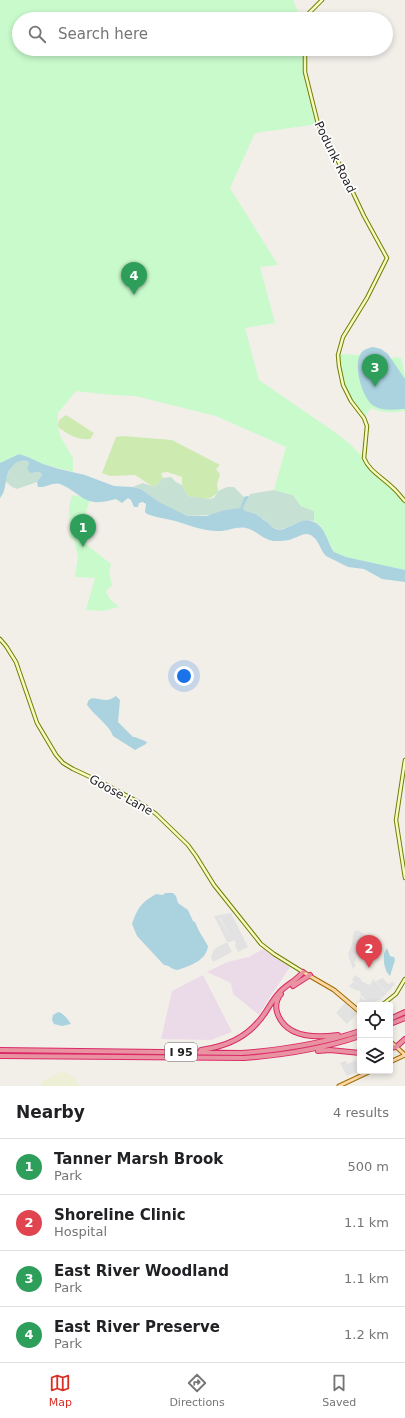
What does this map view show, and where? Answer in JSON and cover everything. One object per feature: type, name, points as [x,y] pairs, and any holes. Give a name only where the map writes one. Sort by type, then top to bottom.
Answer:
[{"type":"highway","points":[[170,1052],[215,1048],[243,1036],[258,1022],[278,993],[294,982],[303,972]]},
{"type":"highway","points":[[310,975],[279,996],[276,1003],[276,1009],[282,1022],[294,1032],[312,1037],[338,1035],[357,1031]]},
{"type":"highway","points":[[393,1017],[405,1012]]},
{"type":"highway","points":[[393,1023],[405,1018]]},
{"type":"highway","name":"I 95","points":[[0,1050],[170,1052],[269,1051],[313,1044],[357,1031]]},
{"type":"highway","name":"I 95","points":[[0,1056],[244,1058],[295,1053],[325,1047],[357,1037]]},
{"type":"highway","points":[[393,1047],[405,1039]]},
{"type":"highway","points":[[295,1053],[325,1050],[357,1053]]},
{"type":"main road","name":"Goose Lane","points":[[303,972],[334,990],[357,1009]]},
{"type":"main road","points":[[393,1044],[405,1055],[393,1061]]},
{"type":"main road","points":[[339,1086],[365,1074]]},
{"type":"street","points":[[310,12],[322,0]]},
{"type":"street","name":"Podunk Road","points":[[305,56],[305,72],[318,124],[329,142],[364,216],[387,258],[367,298],[343,337],[339,350],[338,366],[347,394],[364,418],[367,426],[364,458],[368,467],[392,486],[405,501]]},
{"type":"street","name":"Goose Lane","points":[[0,639],[16,662],[37,722],[56,755],[63,763],[131,798],[156,814],[188,845],[214,885],[233,907],[260,944],[303,972]]},
{"type":"street","points":[[405,760],[396,824],[405,878]]},
{"type":"street","points":[[386,1002],[396,994],[405,979]]},
{"type":"shaded area","points":[[231,913],[248,947],[238,952],[234,940],[232,941],[230,942],[227,942],[214,916]],"holes":[[[223,918],[221,919],[232,941],[220,919],[218,919]]]},
{"type":"shaded area","points":[[355,930],[358,930],[369,939],[364,951],[355,949],[363,952],[361,957],[354,953],[353,955],[355,955],[356,961],[354,962],[356,965],[353,969],[348,955],[350,954],[348,954]]},
{"type":"shaded area","points":[[227,942],[232,952],[213,962],[211,958],[214,949]]},
{"type":"shaded area","points":[[263,949],[290,967],[259,1015],[233,994],[231,983],[207,972],[227,962],[249,957]]},
{"type":"shaded area","points":[[203,975],[232,1032],[211,1040],[161,1039],[172,991]]},
{"type":"shaded area","points":[[355,975],[361,979],[361,981],[370,985],[373,979],[384,991],[385,989],[384,990],[376,982],[378,980],[383,978],[388,984],[393,982],[395,984],[382,998],[380,997],[381,999],[374,1002],[360,1002],[359,1001],[361,999],[359,998],[361,997],[365,1001],[367,1000],[360,994],[361,992],[349,986],[353,982],[361,987],[352,980]]},
{"type":"shaded area","points":[[345,1003],[357,1014],[347,1024],[336,1013]]},
{"type":"shaded area","points":[[356,1060],[357,1072],[347,1076],[340,1063],[345,1061],[348,1064]]},
{"type":"green space","points":[[0,0],[293,0],[298,12],[12,12],[12,56],[305,56],[305,72],[318,124],[255,133],[230,188],[278,265],[260,267],[275,323],[245,328],[259,380],[349,443],[364,458],[368,467],[392,486],[405,503],[405,570],[346,557],[334,552],[321,526],[314,521],[314,511],[301,506],[293,495],[274,490],[286,447],[216,416],[135,396],[76,391],[58,413],[58,427],[60,436],[73,458],[73,472],[43,464],[19,454],[0,463]]},
{"type":"green space","points":[[339,354],[381,356],[391,359],[396,357],[401,358],[405,376],[405,411],[386,412],[371,408],[364,418],[346,388],[339,363]]},
{"type":"green space","points":[[66,415],[94,433],[90,439],[81,439],[73,436],[58,427],[59,420]]},
{"type":"green space","points":[[122,436],[172,440],[220,465],[216,469],[220,474],[217,485],[218,491],[212,497],[205,499],[188,496],[182,485],[182,477],[167,472],[161,473],[163,478],[155,487],[135,475],[110,476],[102,473],[116,437]]},
{"type":"green space","points":[[20,460],[28,461],[32,473],[40,472],[42,475],[37,482],[17,489],[5,481],[11,467]]},
{"type":"green space","points":[[171,477],[182,485],[188,496],[209,499],[214,498],[218,491],[227,487],[234,487],[244,497],[240,508],[224,510],[212,515],[185,516],[159,502],[141,489],[132,487],[143,483],[155,487],[163,478]]},
{"type":"green space","points":[[274,490],[293,495],[301,506],[314,511],[314,521],[303,521],[285,528],[277,529],[264,519],[254,513],[245,511],[243,508],[250,494]]},
{"type":"green space","points":[[72,495],[90,499],[78,538],[111,564],[109,571],[112,586],[109,587],[106,592],[110,599],[119,607],[103,611],[86,610],[95,578],[75,577],[78,557],[74,540],[70,538],[69,509]]},
{"type":"green space","points":[[61,1072],[67,1073],[73,1077],[80,1086],[41,1086],[41,1082]]},
{"type":"water","points":[[373,347],[381,349],[388,354],[405,379],[405,409],[386,410],[378,408],[370,403],[366,397],[358,374],[358,360],[362,352]]},
{"type":"water","points":[[19,454],[43,464],[85,475],[114,486],[141,489],[159,502],[187,516],[207,516],[224,510],[240,508],[244,497],[249,496],[243,508],[245,511],[258,515],[274,528],[280,530],[307,520],[316,523],[323,529],[334,552],[346,557],[405,570],[405,582],[382,579],[364,569],[348,567],[326,556],[316,540],[307,534],[288,540],[274,541],[266,539],[246,528],[220,531],[204,529],[147,514],[145,512],[146,504],[143,502],[139,503],[138,507],[134,507],[131,500],[128,498],[122,503],[116,499],[104,502],[94,502],[84,499],[60,484],[38,487],[37,482],[42,475],[40,472],[29,472],[27,468],[29,465],[28,461],[19,461],[12,467],[7,476],[3,494],[0,498],[0,463]]},
{"type":"water","points":[[116,696],[120,700],[118,722],[133,737],[147,742],[135,750],[113,736],[109,728],[87,705],[88,701],[92,698],[107,700]]},
{"type":"water","points":[[165,893],[173,893],[176,896],[178,903],[188,910],[208,946],[207,951],[201,959],[178,970],[164,965],[137,936],[132,924],[138,909],[143,903],[156,894],[163,895]]},
{"type":"water","points":[[387,948],[390,956],[394,957],[395,960],[390,976],[384,963],[384,955]]},
{"type":"water","points":[[58,1012],[64,1015],[71,1024],[62,1026],[54,1024],[52,1020],[53,1015]]},
{"type":"place","name":"East River Preserve","points":[[134,295]]},
{"type":"place","name":"East River Woodland","points":[[375,387]]},
{"type":"place","name":"Tanner Marsh Brook","points":[[83,547]]},
{"type":"place","name":"Shoreline Clinic","points":[[369,968]]}]
